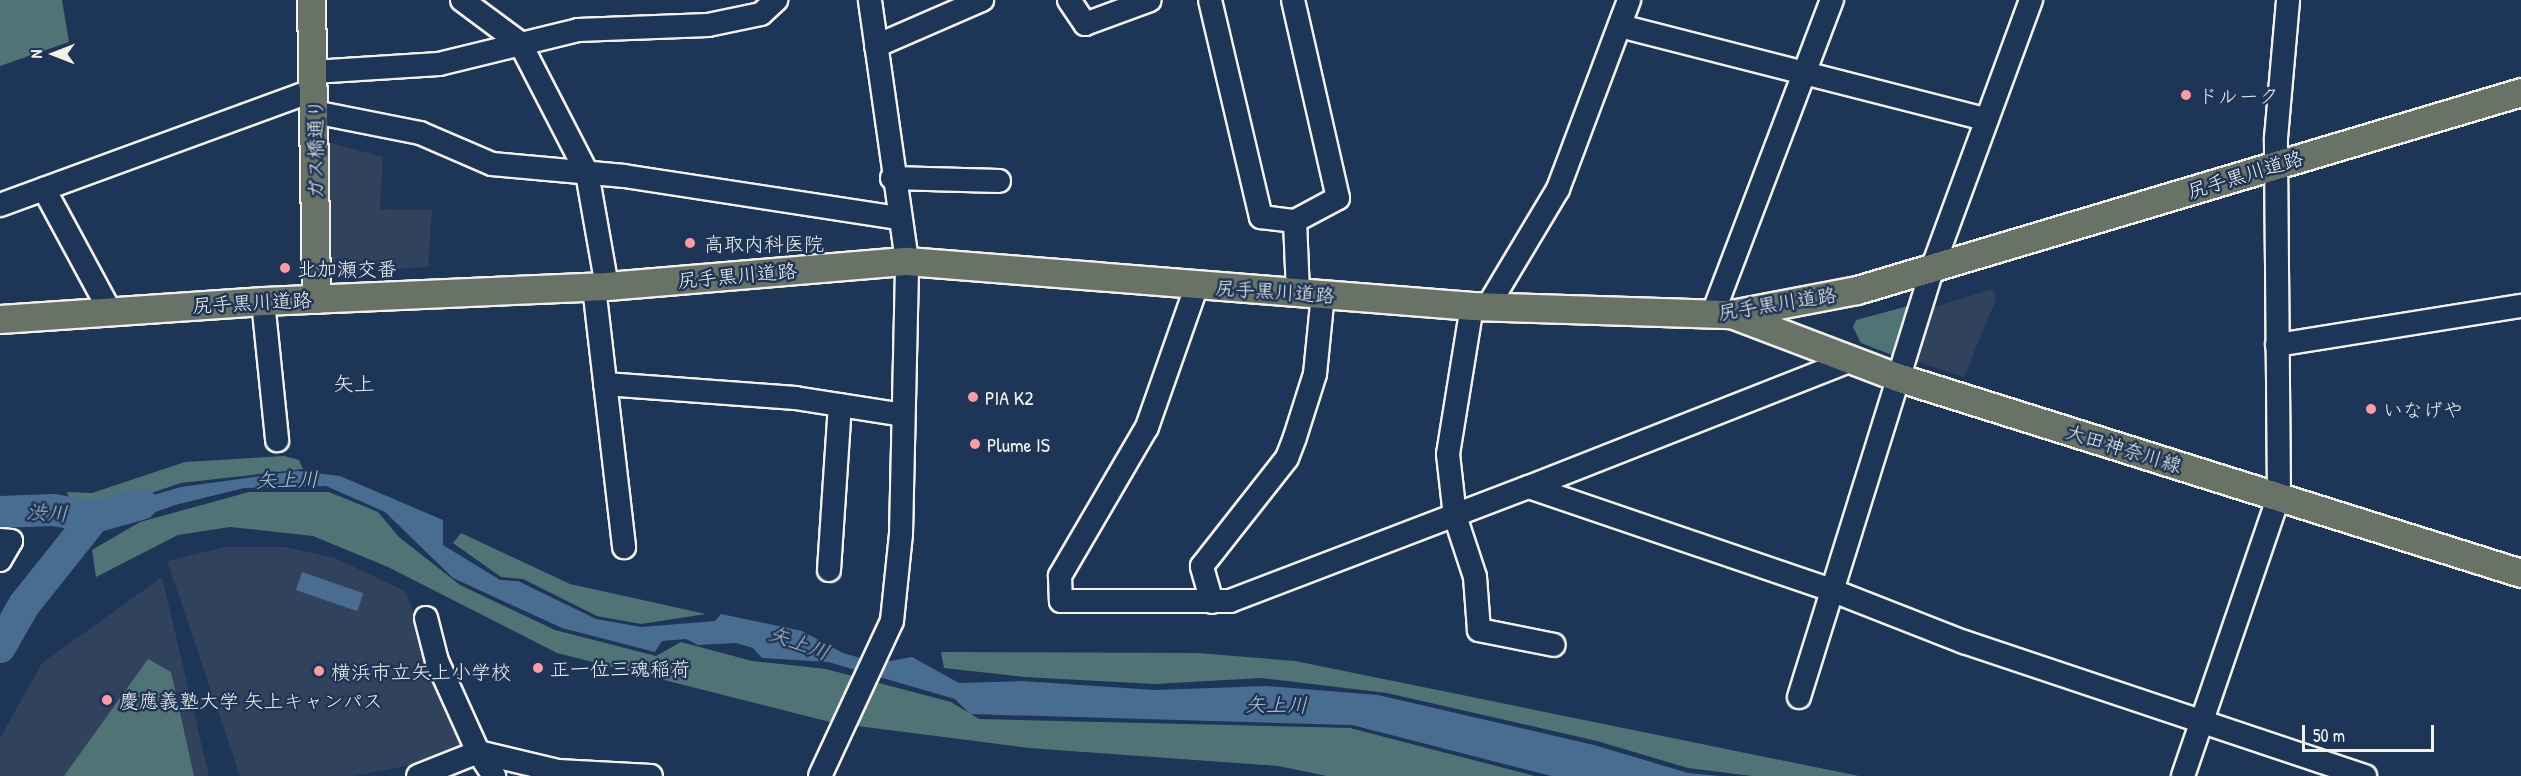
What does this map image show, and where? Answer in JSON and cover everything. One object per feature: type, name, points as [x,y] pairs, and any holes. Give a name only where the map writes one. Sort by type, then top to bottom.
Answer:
[{"type":"main road","name":"ガス橋通り","points":[[311,0],[316,299]]},
{"type":"main road","name":"尻手黒川道路","points":[[0,319],[263,301],[601,286],[907,261],[1480,306],[1722,314],[1857,290],[2521,92]]},
{"type":"main road","name":"大田神奈川線","points":[[1722,314],[1897,377],[2521,573]]},
{"type":"street","points":[[462,0],[520,43],[587,173],[601,286],[605,384],[624,547]]},
{"type":"street","points":[[0,205],[314,91],[439,64],[578,30],[708,25],[761,14],[776,0]]},
{"type":"street","points":[[820,776],[892,621],[901,534],[907,261],[892,178],[870,0]]},
{"type":"street","points":[[876,46],[982,0]]},
{"type":"street","points":[[1069,0],[1084,24],[1150,0]]},
{"type":"street","points":[[1210,0],[1261,217],[1295,222],[1338,198],[1293,0]]},
{"type":"street","points":[[1554,645],[1479,630],[1475,577],[1455,516],[1448,454],[1480,306],[1558,189],[1629,0]]},
{"type":"street","points":[[1722,314],[1832,0]]},
{"type":"street","points":[[1799,697],[1830,590],[1932,269],[2031,0]]},
{"type":"street","points":[[2183,776],[2278,496],[2277,164],[2288,0]]},
{"type":"street","points":[[1620,26],[1986,119]]},
{"type":"street","points":[[314,91],[492,164],[587,173],[899,218]]},
{"type":"street","points":[[892,178],[999,181]]},
{"type":"street","points":[[44,189],[110,311]]},
{"type":"street","points":[[1212,602],[1202,566],[1287,458],[1314,374],[1310,293],[1295,222]]},
{"type":"street","points":[[1197,285],[1148,427],[1060,576],[1061,601],[1230,601],[1455,516],[1849,361]]},
{"type":"street","points":[[263,301],[277,440]]},
{"type":"street","points":[[2277,345],[2521,306]]},
{"type":"street","points":[[605,384],[840,405],[903,415]]},
{"type":"street","points":[[829,570],[840,405]]},
{"type":"street","points":[[1529,487],[1830,590],[1964,642],[2365,776]]},
{"type":"street","points":[[0,540],[12,541],[0,560]]},
{"type":"street","points":[[426,618],[437,661],[478,752],[495,776]]},
{"type":"street","points":[[418,776],[478,752],[570,772],[651,776]]},
{"type":"shaded area","points":[[328,142],[383,157],[380,209],[432,210],[428,267],[338,272],[332,267]]},
{"type":"shaded area","points":[[1993,289],[1996,299],[1964,377],[1916,361],[1934,307]]},
{"type":"shaded area","name":"横浜市立矢上小学校","points":[[225,547],[285,547],[335,558],[405,591],[468,744],[411,765],[354,776],[240,776],[167,561]]},
{"type":"shaded area","name":"慶應義塾大学 矢上キャンパス","points":[[162,577],[209,776],[0,776],[0,738],[42,663]]},
{"type":"green space","points":[[0,0],[62,0],[69,42],[0,66]]},
{"type":"green space","points":[[1912,305],[1895,356],[1861,343],[1853,327],[1856,320]]},
{"type":"green space","points":[[284,456],[299,460],[303,469],[181,483],[76,518],[67,492],[92,493],[185,462]]},
{"type":"green space","points":[[249,492],[329,492],[378,512],[399,537],[460,585],[555,630],[656,656],[681,642],[752,661],[826,669],[951,702],[979,719],[1350,728],[1535,776],[1327,776],[1278,766],[1029,748],[834,723],[557,653],[388,567],[313,536],[230,527],[178,535],[96,577],[92,550],[140,522]]},
{"type":"green space","points":[[461,533],[570,584],[706,614],[641,624],[597,616],[523,579],[501,577],[453,543]]},
{"type":"green space","points":[[941,652],[1198,653],[1295,661],[1859,776],[1752,776],[1688,768],[1597,741],[1387,693],[1261,678],[1155,684],[1024,677],[944,668]]},
{"type":"green space","points":[[148,659],[171,672],[194,776],[64,776]]},
{"type":"water","name":"矢上川","points":[[297,471],[340,476],[443,520],[443,545],[500,580],[518,581],[596,619],[641,627],[715,621],[721,614],[802,631],[843,653],[878,663],[912,657],[959,683],[1022,681],[1155,690],[1266,686],[1378,695],[1594,745],[1688,773],[1720,776],[1551,776],[1352,725],[970,714],[955,699],[828,662],[762,658],[753,648],[736,643],[698,645],[686,639],[662,641],[655,652],[562,628],[453,578],[385,512],[326,486],[244,488],[175,505],[108,529],[99,511],[181,487]]},
{"type":"water","points":[[302,572],[363,593],[357,611],[296,590]]},
{"type":"waterway","name":"矢上川","points":[[0,647],[24,605],[94,517],[141,504]]},
{"type":"waterway","name":"渋川","points":[[0,512],[53,510],[94,517]]},
{"type":"place","name":"ドルーク","points":[[2186,95]]},
{"type":"place","name":"高取内科医院","points":[[690,243]]},
{"type":"place","name":"北加瀬交番","points":[[285,268]]},
{"type":"place","name":"PIA K2","points":[[973,397]]},
{"type":"place","name":"いなげや","points":[[2371,409]]},
{"type":"place","name":"Plume IS","points":[[975,444]]},
{"type":"place","name":"正一位三魂稲荷","points":[[538,668]]},
{"type":"place","name":"横浜市立矢上小学校","points":[[319,671]]},
{"type":"place","name":"慶應義塾大学 矢上キャンパス","points":[[107,700]]},
{"type":"district","name":"矢上","points":[[354,384]]}]
